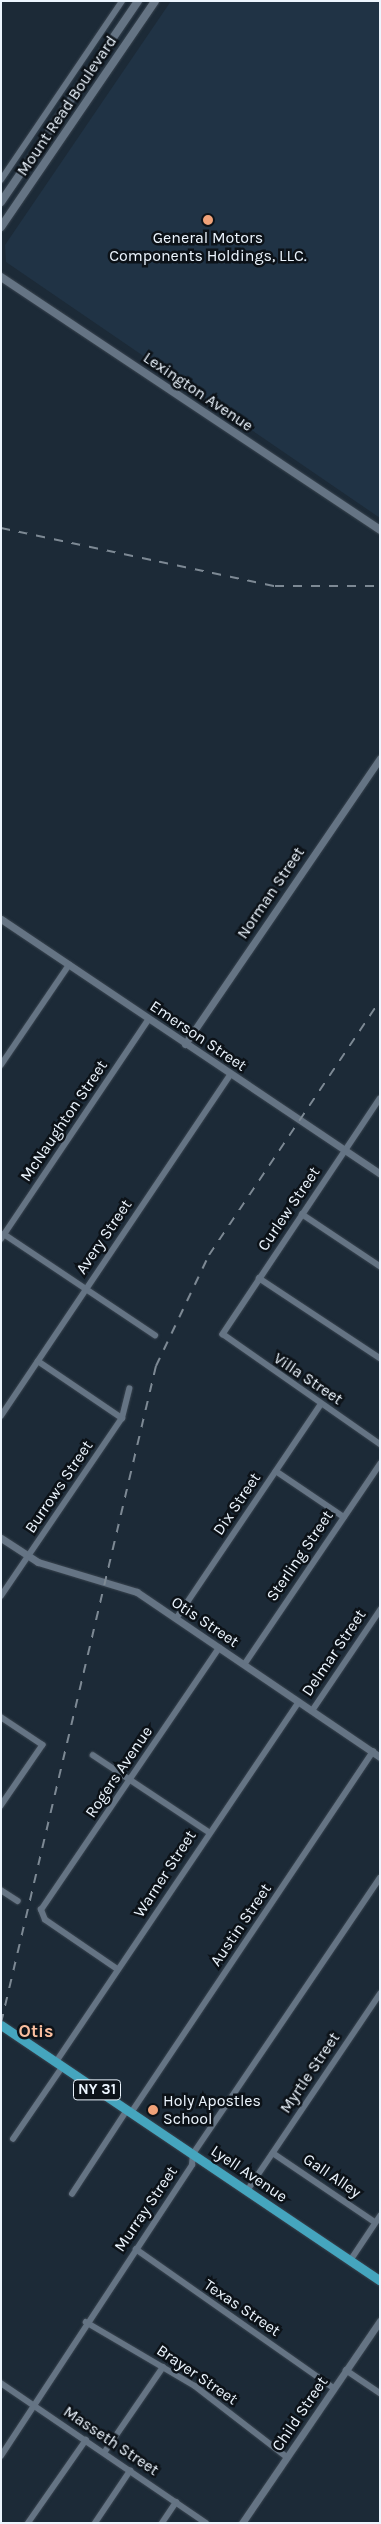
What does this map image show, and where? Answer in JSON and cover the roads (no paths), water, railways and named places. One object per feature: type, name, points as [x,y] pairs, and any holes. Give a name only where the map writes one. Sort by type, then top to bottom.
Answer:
[{"type":"main road","name":"Mount Read Boulevard","points":[[1,202],[138,1]]},
{"type":"main road","name":"Mount Read Boulevard","points":[[1,227],[155,1]]},
{"type":"main road","name":"Lexington Avenue","points":[[1,277],[380,530]]},
{"type":"main road","name":"Lyell Avenue","points":[[1,2025],[380,2281]]},
{"type":"street","name":"Mount Read Boulevard","points":[[1,180],[122,1]]},
{"type":"street","name":"Norman Street","points":[[185,1044],[380,758]]},
{"type":"street","name":"Emerson Street","points":[[1,919],[380,1174]]},
{"type":"street","points":[[1,1065],[69,965]]},
{"type":"street","name":"McNaughton Street","points":[[3,1236],[149,1019]]},
{"type":"street","name":"Avery Street","points":[[1,1416],[231,1074]]},
{"type":"street","name":"Curlew Street","points":[[223,1334],[380,1099]]},
{"type":"street","points":[[302,1214],[380,1266]]},
{"type":"street","points":[[3,1236],[86,1288],[155,1335]]},
{"type":"street","points":[[260,1278],[380,1358]]},
{"type":"street","name":"Villa Street","points":[[223,1334],[380,1444]]},
{"type":"street","points":[[38,1361],[122,1418]]},
{"type":"street","name":"Burrows Street","points":[[1,1596],[122,1418],[129,1388]]},
{"type":"street","name":"Dix Street","points":[[176,1619],[321,1404]]},
{"type":"street","name":"Sterling Street","points":[[244,1665],[380,1464]]},
{"type":"street","points":[[276,1471],[344,1517]]},
{"type":"street","name":"Otis Street","points":[[1,1538],[28,1556],[132,1590],[380,1757]]},
{"type":"street","name":"Delmar Street","points":[[312,1711],[380,1610]]},
{"type":"street","name":"Rogers Avenue","points":[[118,1970],[46,1920],[41,1912],[219,1648]]},
{"type":"street","name":"Warner Street","points":[[13,2139],[118,1970],[209,1832],[299,1702]]},
{"type":"street","points":[[1,1717],[42,1745],[1,1806]]},
{"type":"street","name":"Austin Street","points":[[72,2194],[373,1752]]},
{"type":"street","points":[[93,1755],[209,1832]]},
{"type":"street","name":"Murray Street","points":[[1,2456],[32,2404],[192,2165],[193,2154],[380,1878]]},
{"type":"street","points":[[1,1890],[18,1901]]},
{"type":"street","name":"Myrtle Street","points":[[247,2191],[379,1997]]},
{"type":"street","name":"Gall Alley","points":[[272,2153],[375,2222]]},
{"type":"street","points":[[350,2261],[380,2216]]},
{"type":"street","name":"Texas Street","points":[[136,2249],[334,2388]]},
{"type":"street","name":"Child Street","points":[[242,2523],[380,2321]]},
{"type":"street","name":"Brayer Street","points":[[86,2322],[163,2366],[287,2457]]},
{"type":"street","points":[[104,2453],[163,2366]]},
{"type":"street","points":[[346,2370],[380,2393]]},
{"type":"street","name":"Masseth Street","points":[[1,2383],[206,2523]]},
{"type":"street","points":[[28,2523],[86,2440]]},
{"type":"street","points":[[95,2523],[130,2471]]},
{"type":"street","points":[[162,2523],[176,2502]]},
{"type":"railway","points":[[1,528],[275,586],[380,586]]},
{"type":"railway","points":[[1,2023],[156,1366],[209,1255],[380,1001]]},
{"type":"place","name":"General Motors Components Holdings, LLC.","points":[[208,220]]},
{"type":"place","name":"Holy Apostles School","points":[[153,2110]]},
{"type":"district","name":"Otis","points":[[36,2031]]}]
